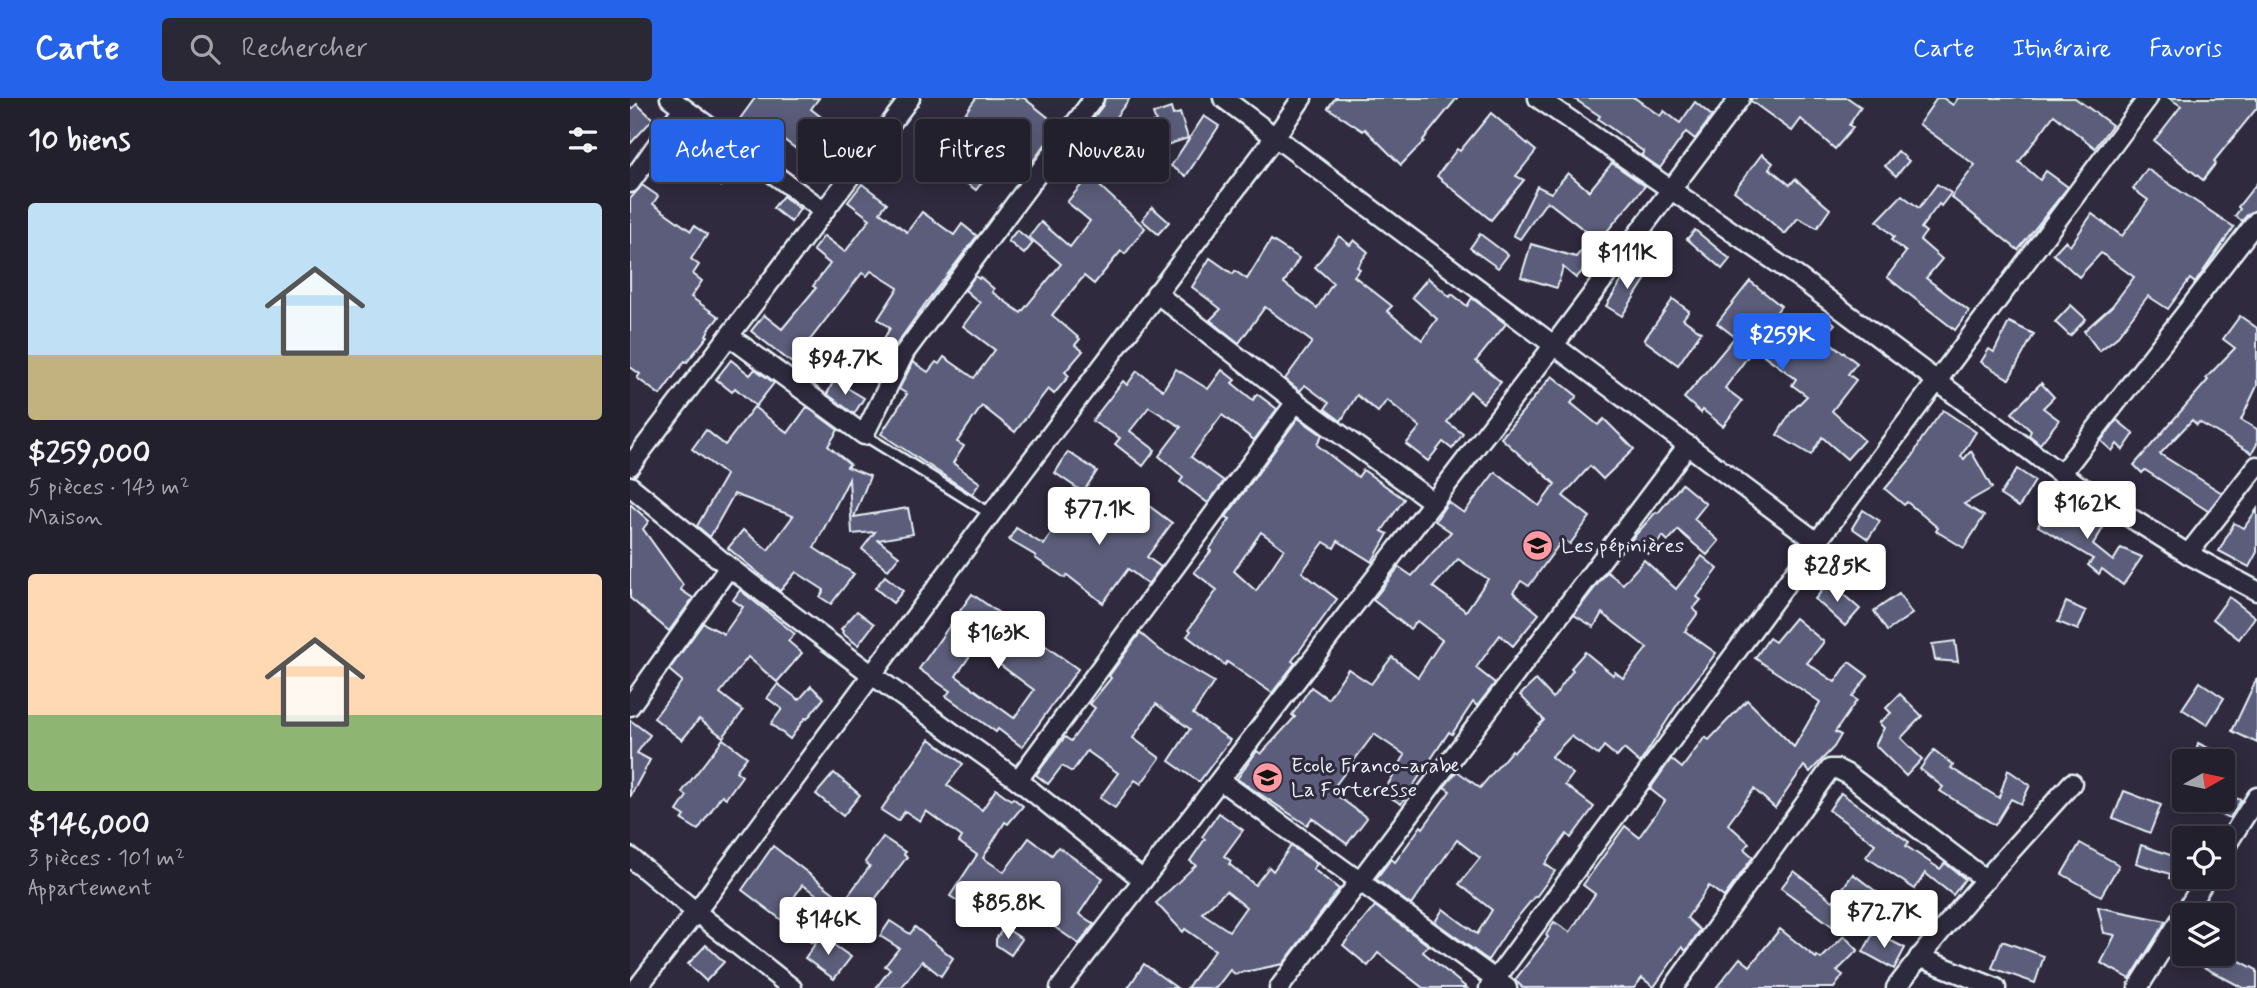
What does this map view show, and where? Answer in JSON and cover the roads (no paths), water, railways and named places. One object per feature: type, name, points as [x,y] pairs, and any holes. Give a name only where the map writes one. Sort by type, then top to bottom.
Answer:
[{"type":"street","points":[[630,465],[910,98]]},
{"type":"street","points":[[729,336],[864,435],[905,352],[1094,98]]},
{"type":"street","points":[[1223,98],[1817,542]]},
{"type":"street","points":[[637,988],[1302,98]]},
{"type":"street","points":[[1538,98],[1798,277],[2061,474],[2188,554],[2257,591]]},
{"type":"street","points":[[1060,988],[1221,781],[1740,98]]},
{"type":"street","points":[[1221,781],[1497,985],[1817,542],[2148,98]]},
{"type":"street","points":[[630,183],[677,103],[824,211]]},
{"type":"street","points":[[2061,474],[2257,221]]},
{"type":"street","points":[[1156,293],[1296,402],[1433,502]]},
{"type":"street","points":[[1018,780],[1296,402]]},
{"type":"street","points":[[1279,988],[1688,445]]},
{"type":"street","points":[[2188,554],[2257,466]]},
{"type":"street","points":[[630,486],[729,566],[871,674],[1018,780],[1143,880]]},
{"type":"street","points":[[630,706],[729,566]]},
{"type":"street","points":[[1673,988],[1830,769],[1847,774],[1986,880]]},
{"type":"street","points":[[1896,988],[2072,783]]},
{"type":"street","points":[[2235,832],[2257,797]]},
{"type":"street","points":[[630,857],[792,988]]},
{"type":"street","points":[[2138,988],[2200,889]]},
{"type":"street","points":[[1920,957],[1996,988]]},
{"type":"lane","points":[[864,435],[991,514]]},
{"type":"place","name":"Les pépinières","points":[[1538,545]]},
{"type":"place","name":"Ecole Franco-arabe La Forteresse","points":[[1268,777]]}]
